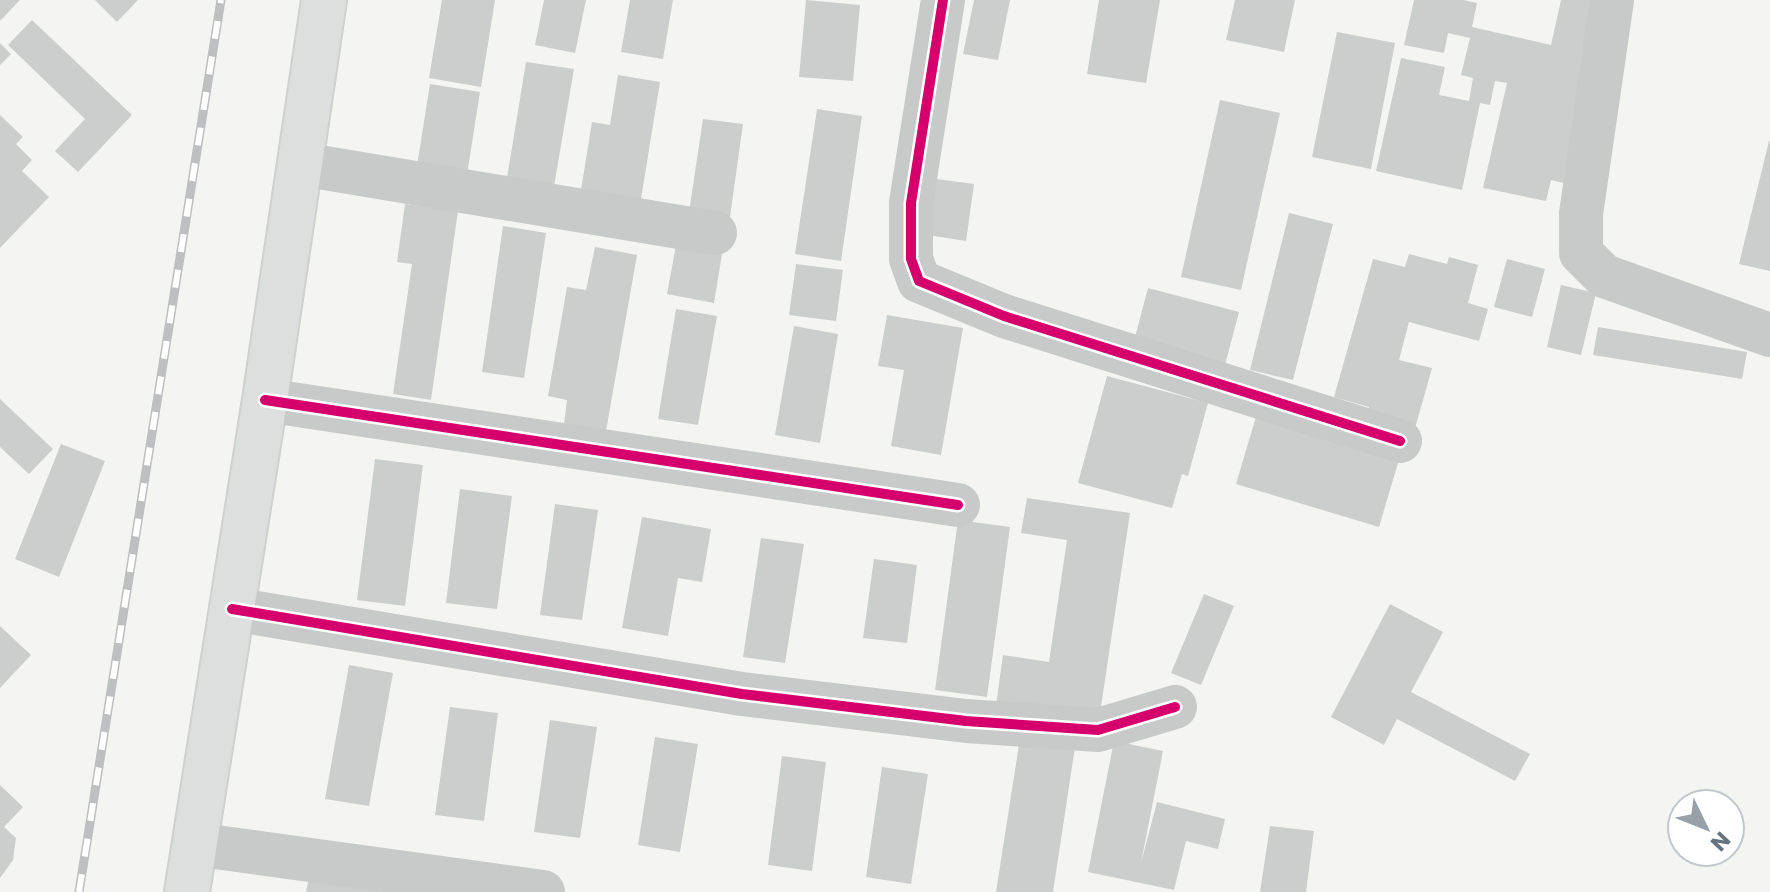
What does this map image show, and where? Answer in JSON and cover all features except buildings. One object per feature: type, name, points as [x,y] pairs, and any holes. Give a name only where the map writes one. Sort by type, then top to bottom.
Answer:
[{"type":"main road","points":[[187,892],[265,400],[324,0]]},
{"type":"street","points":[[943,0],[911,203],[911,259],[919,281],[1004,316],[1400,441]]},
{"type":"street","points":[[1612,0],[1581,214],[1581,253],[1604,276],[1770,335]]},
{"type":"street","points":[[301,164],[715,233]]},
{"type":"street","points":[[265,400],[958,505]]},
{"type":"street","points":[[232,609],[742,694],[966,721],[1098,730],[1175,707]]},
{"type":"street","points":[[194,844],[543,892]]},
{"type":"railway","points":[[79,892],[221,0]]},
{"type":"cycle path","points":[[943,0],[911,203],[911,259],[919,281],[1004,316],[1400,441]]},
{"type":"cycle path","points":[[265,400],[958,505]]},
{"type":"cycle path","points":[[232,609],[742,694],[966,721],[1098,730],[1175,707]]}]
